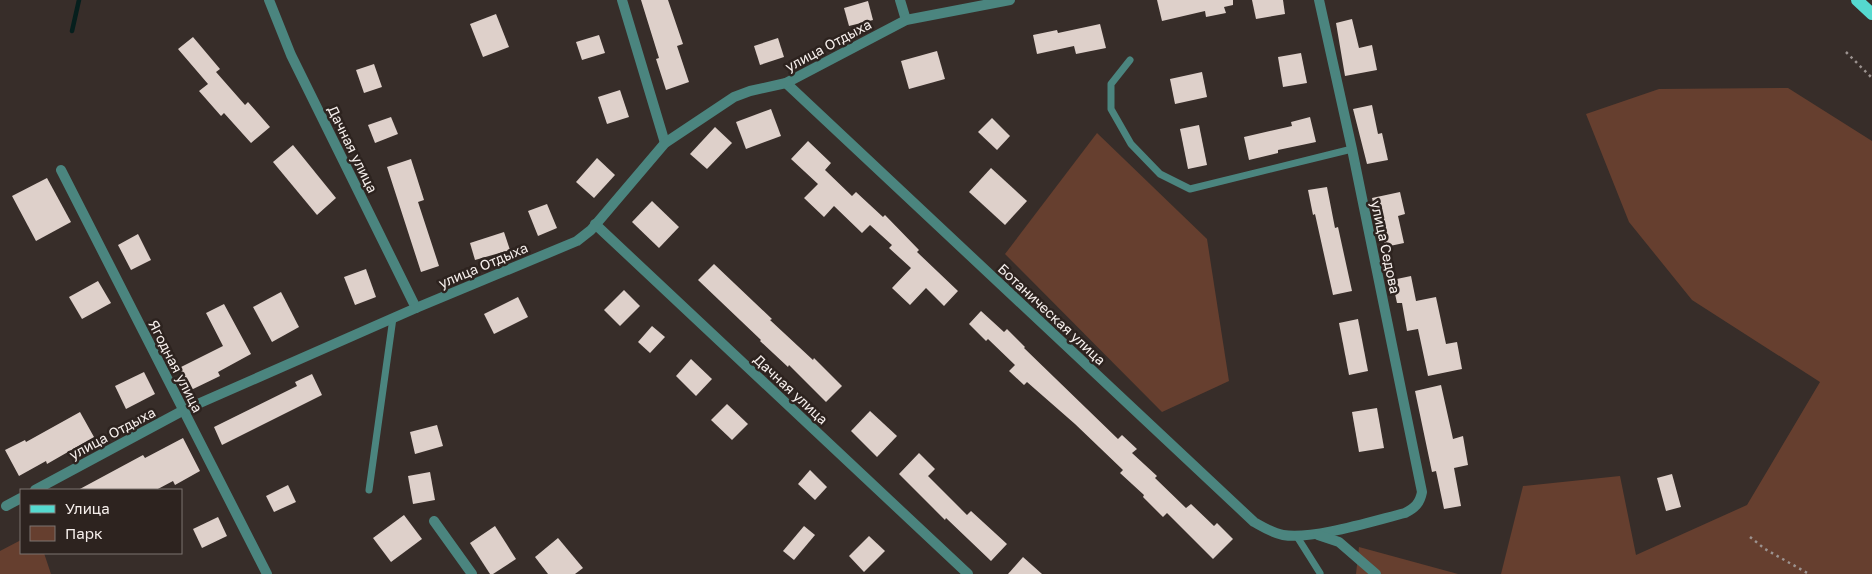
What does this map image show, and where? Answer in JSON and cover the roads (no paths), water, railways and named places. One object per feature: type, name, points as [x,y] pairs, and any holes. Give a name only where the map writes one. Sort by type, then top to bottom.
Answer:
[{"type":"main road","points":[[1857,0],[1872,14]]},
{"type":"street","points":[[622,0],[665,144]]},
{"type":"street","points":[[900,0],[906,20]]},
{"type":"street","name":"улица Отдыха","points":[[37,489],[184,410],[416,308],[577,241],[592,230],[595,224],[665,144],[734,97],[750,91],[786,83],[906,20],[1010,0]]},
{"type":"street","name":"улица Седова","points":[[1314,534],[1405,513],[1414,508],[1420,501],[1422,492],[1421,479],[1352,149],[1319,0]]},
{"type":"street","name":"Дачная улица","points":[[272,1],[291,55],[416,308]]},
{"type":"street","name":"Ботаническая улица","points":[[786,83],[1254,522],[1284,535],[1314,534]]},
{"type":"street","name":"Ягодная улица","points":[[61,170],[267,574]]},
{"type":"street","name":"Дачная улица","points":[[595,224],[968,574]]},
{"type":"street","points":[[6,506],[20,499]]},
{"type":"street","points":[[434,521],[472,574]]},
{"type":"street","points":[[1314,534],[1339,542],[1376,574]]},
{"type":"lane","points":[[1130,60],[1111,84],[1111,110],[1131,144],[1160,174],[1190,189],[1352,149]]},
{"type":"lane","points":[[369,490],[393,318]]},
{"type":"lane","points":[[1296,535],[1320,573]]},
{"type":"waterway","points":[[72,31],[79,0]]}]
